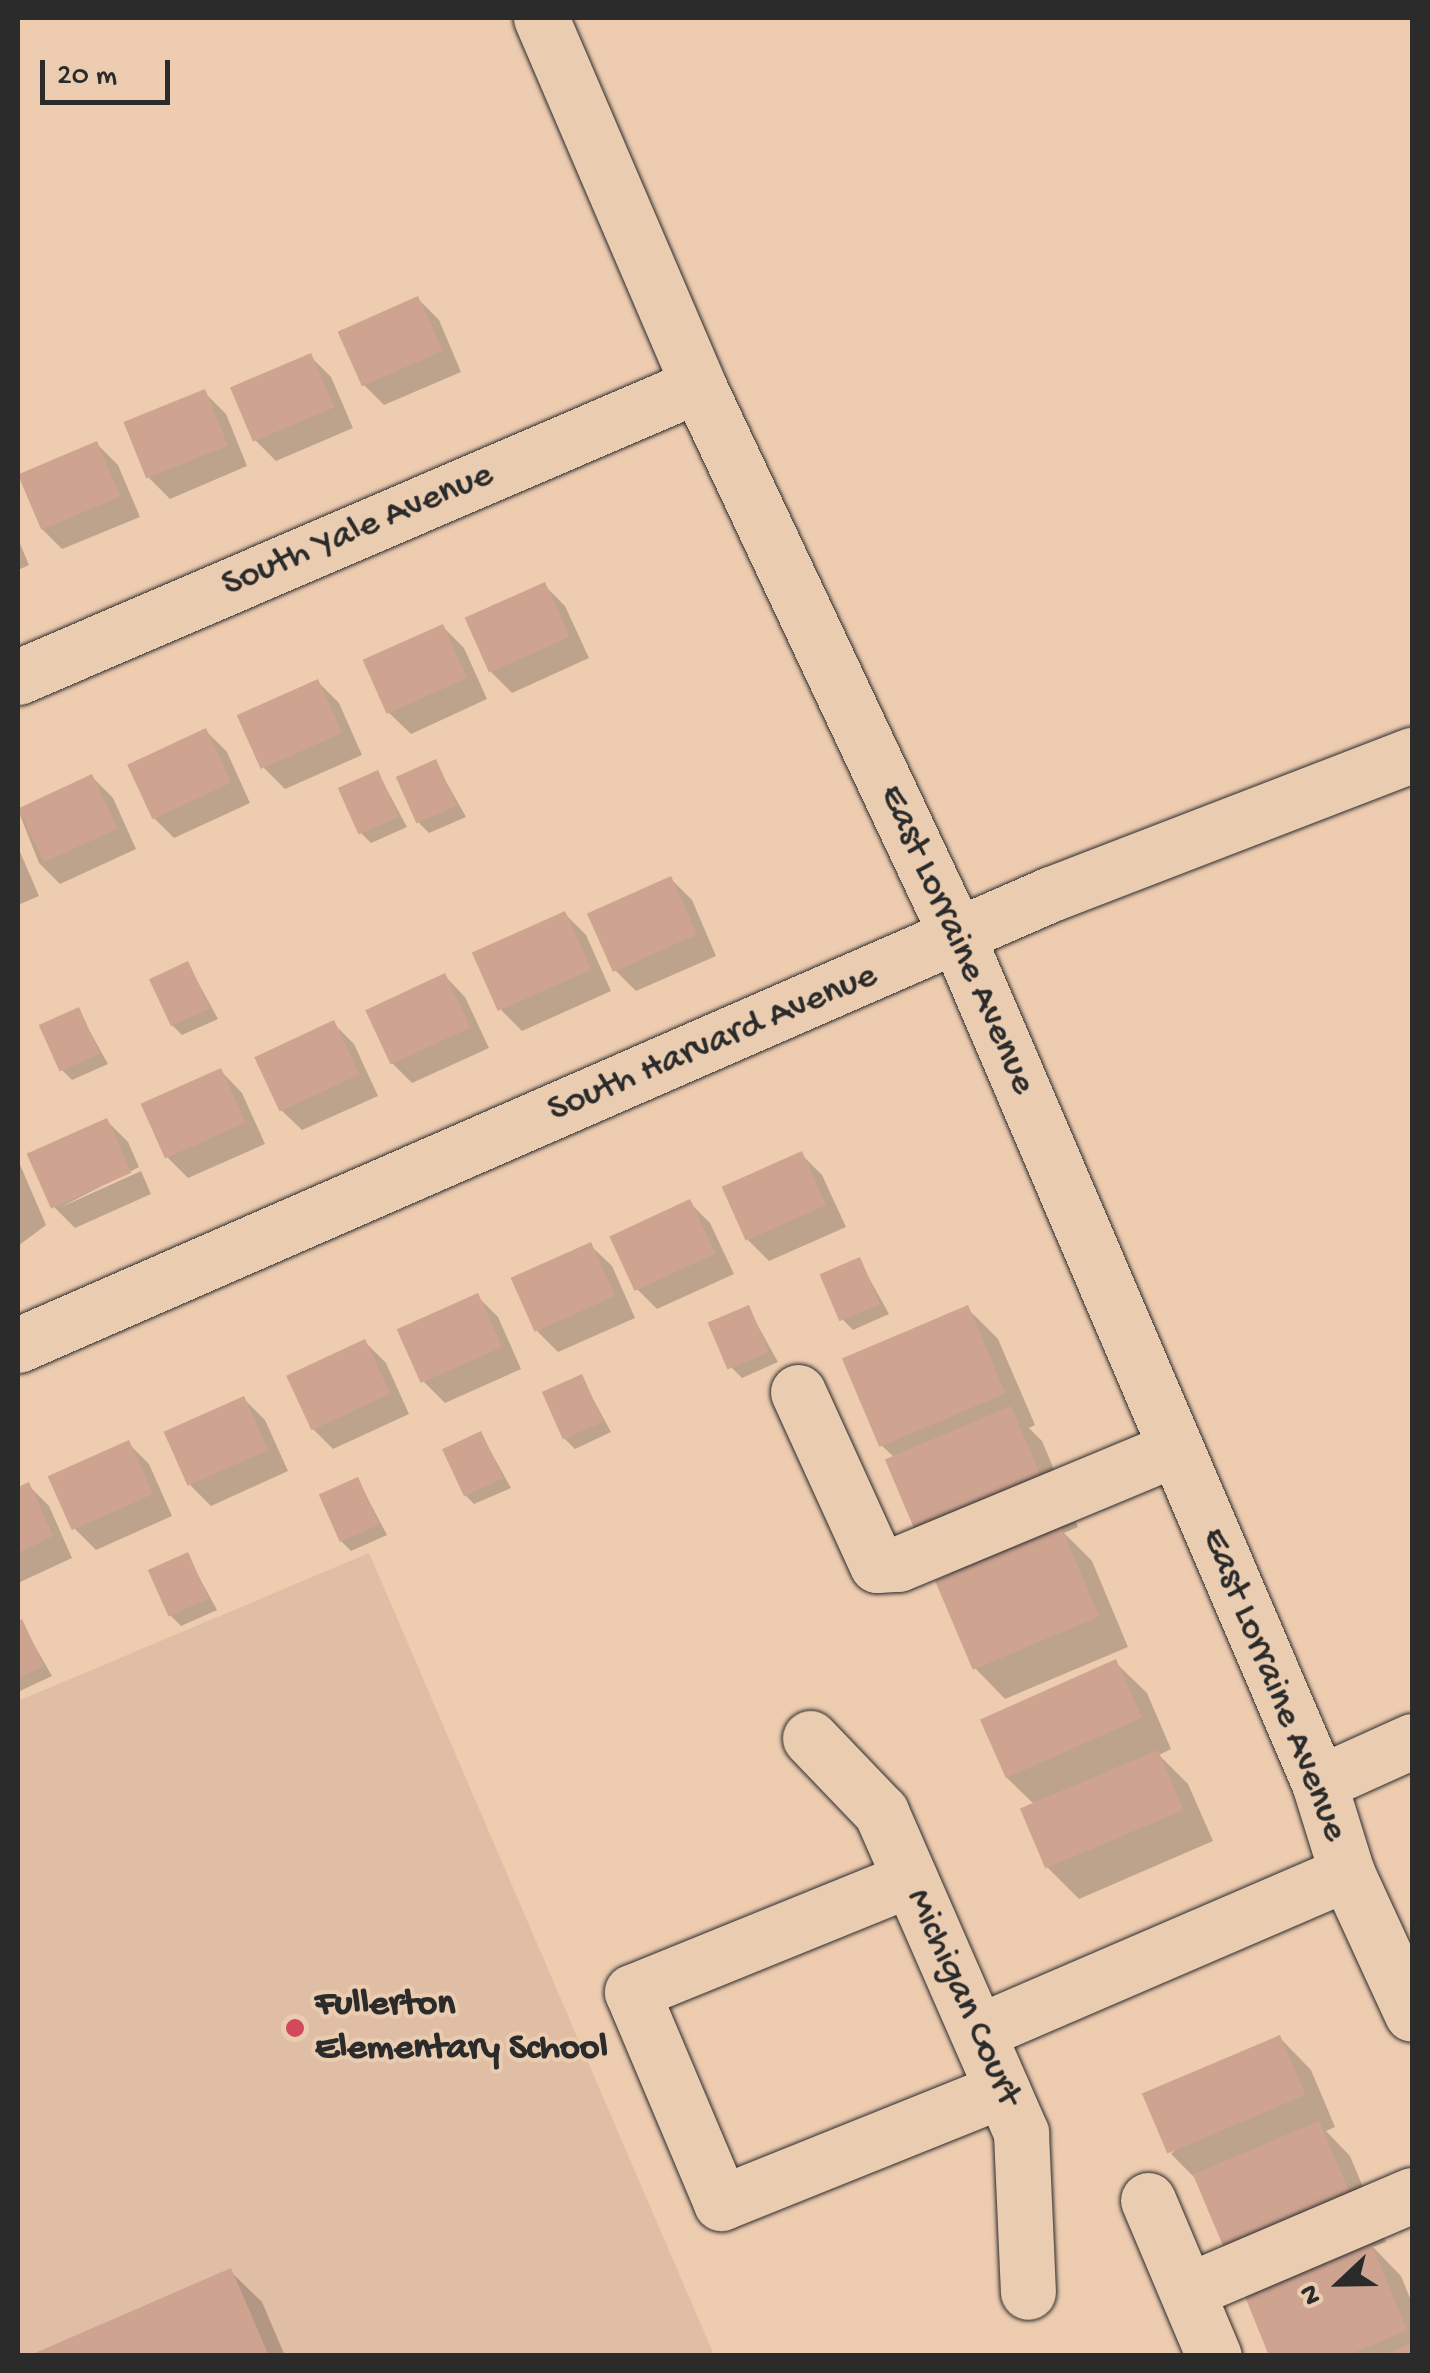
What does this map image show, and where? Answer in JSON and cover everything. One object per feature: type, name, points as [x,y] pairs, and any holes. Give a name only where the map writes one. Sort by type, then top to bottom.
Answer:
[{"type":"street","name":"East Lorraine Avenue","points":[[541,18],[698,384],[958,938],[1319,1782],[1347,1873],[1412,2014]]},
{"type":"street","name":"South Yale Avenue","points":[[18,677],[698,384]]},
{"type":"street","name":"South Harvard Avenue","points":[[18,1344],[958,938],[1051,894],[1412,755]]},
{"type":"street","points":[[798,1392],[877,1565],[898,1564],[1176,1448]]},
{"type":"street","name":"Michigan Court","points":[[810,1738],[881,1812],[1021,2133],[1028,2292]]},
{"type":"street","points":[[1319,1782],[1412,1741]]},
{"type":"street","points":[[978,2032],[1347,1873]]},
{"type":"street","points":[[910,1879],[632,1992],[721,2204],[1002,2090]]},
{"type":"street","points":[[1187,2291],[1412,2195]]},
{"type":"street","points":[[1148,2200],[1214,2356]]},
{"type":"shaded area","name":"Fullerton Elementary School","points":[[369,1553],[714,2355],[18,2356],[18,1701]]},
{"type":"building","points":[[418,296],[442,351],[362,387],[338,332]]},
{"type":"building","points":[[311,353],[334,407],[253,442],[230,387]]},
{"type":"building","points":[[205,389],[228,446],[146,479],[123,422]]},
{"type":"building","points":[[97,441],[120,496],[41,530],[18,475]]},
{"type":"building","points":[[545,582],[569,637],[489,673],[465,618]]},
{"type":"building","points":[[443,624],[467,678],[387,714],[363,660]]},
{"type":"building","points":[[318,679],[342,733],[261,769],[237,715]]},
{"type":"building","points":[[206,728],[231,782],[153,819],[127,765]]},
{"type":"building","points":[[436,759],[457,806],[417,823],[396,777]]},
{"type":"building","points":[[378,770],[399,817],[359,834],[338,788]]},
{"type":"building","points":[[92,774],[117,828],[44,863],[19,808]]},
{"type":"building","points":[[671,876],[697,934],[613,972],[587,913]]},
{"type":"building","points":[[565,911],[591,969],[498,1011],[472,952]]},
{"type":"building","points":[[188,961],[210,1008],[171,1026],[149,979]]},
{"type":"building","points":[[445,973],[470,1027],[391,1065],[365,1010]]},
{"type":"building","points":[[79,1007],[100,1054],[60,1071],[39,1025]]},
{"type":"building","points":[[334,1020],[359,1074],[280,1112],[254,1057]]},
{"type":"building","points":[[221,1068],[245,1123],[165,1159],[141,1104]]},
{"type":"building","points":[[107,1118],[131,1173],[51,1209],[27,1154]]},
{"type":"building","points":[[802,1151],[826,1205],[746,1241],[722,1187]]},
{"type":"building","points":[[690,1199],[715,1253],[635,1291],[609,1237]]},
{"type":"building","points":[[591,1242],[615,1296],[535,1332],[511,1278]]},
{"type":"building","points":[[860,1257],[880,1304],[839,1321],[819,1274]]},
{"type":"building","points":[[478,1293],[502,1347],[421,1383],[397,1329]]},
{"type":"building","points":[[749,1305],[769,1352],[728,1370],[708,1323]]},
{"type":"building","points":[[968,1305],[1006,1393],[879,1447],[842,1359]]},
{"type":"building","points":[[365,1339],[390,1393],[312,1430],[286,1376]]},
{"type":"building","points":[[582,1374],[603,1422],[563,1439],[542,1392]]},
{"type":"building","points":[[244,1396],[268,1450],[188,1486],[164,1432]]},
{"type":"building","points":[[1011,1406],[1049,1495],[923,1549],[885,1460]]},
{"type":"building","points":[[481,1431],[503,1478],[464,1496],[442,1449]]},
{"type":"building","points":[[129,1440],[153,1494],[72,1530],[48,1476]]},
{"type":"building","points":[[358,1477],[379,1525],[340,1542],[319,1494]]},
{"type":"building","points":[[29,1482],[53,1536],[18,1553],[18,1487]]},
{"type":"building","points":[[1061,1527],[1099,1616],[973,1670],[935,1581]]},
{"type":"building","points":[[188,1552],[209,1599],[169,1616],[148,1570]]},
{"type":"building","points":[[22,1619],[44,1666],[18,1678],[18,1621]]},
{"type":"building","points":[[1116,1659],[1142,1717],[1006,1778],[980,1720]]},
{"type":"building","points":[[1158,1750],[1183,1810],[1045,1868],[1020,1809]]},
{"type":"building","points":[[1280,2035],[1305,2095],[1167,2153],[1142,2094]]},
{"type":"building","points":[[1319,2121],[1357,2209],[1230,2263],[1193,2175]]},
{"type":"building","points":[[1370,2241],[1407,2330],[1346,2356],[1269,2356],[1244,2294]]},
{"type":"building","points":[[231,2268],[269,2356],[28,2356]]},
{"type":"building","points":[[1412,2343],[1412,2356],[1383,2356],[1383,2355]]},
{"type":"place","name":"Fullerton Elementary School","points":[[295,2028]]}]
